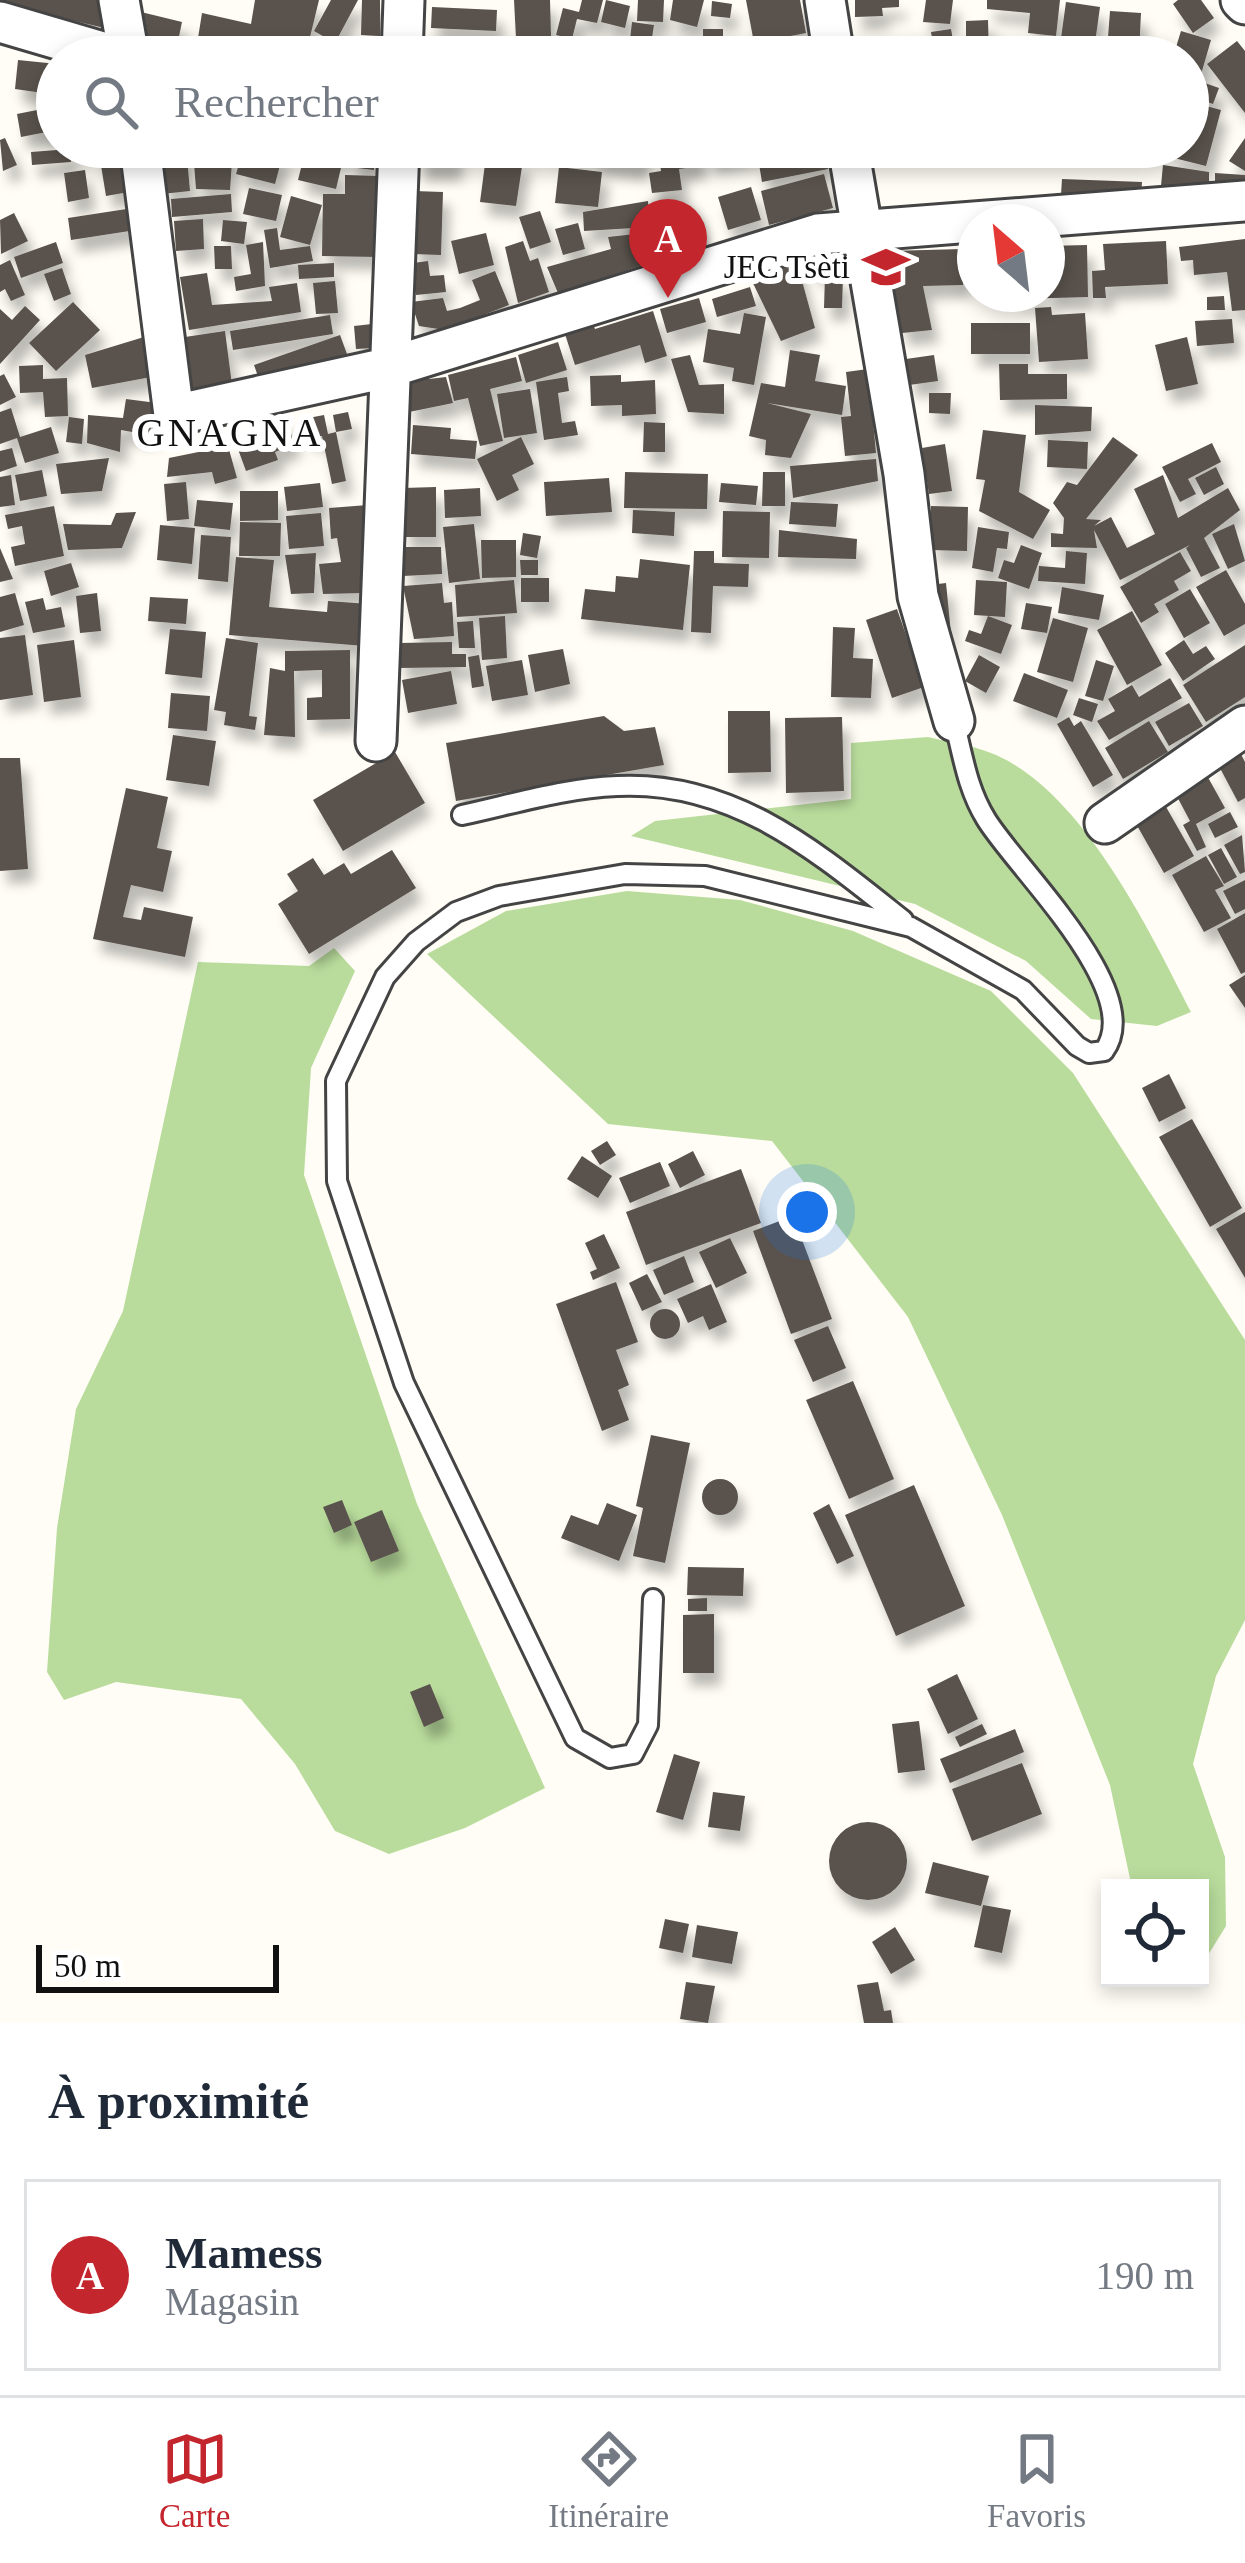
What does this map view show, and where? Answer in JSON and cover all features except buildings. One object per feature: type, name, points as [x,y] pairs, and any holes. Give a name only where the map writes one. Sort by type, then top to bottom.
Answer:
[{"type":"street","points":[[119,0],[125,36]]},
{"type":"street","points":[[403,36],[404,0]]},
{"type":"street","points":[[825,0],[831,36]]},
{"type":"street","points":[[0,22],[48,36]]},
{"type":"street","points":[[143,168],[174,416],[391,367],[818,234],[861,227],[1245,201]]},
{"type":"street","points":[[376,741],[398,168]]},
{"type":"street","points":[[851,168],[904,474],[918,596],[954,721]]},
{"type":"street","points":[[1105,823],[1245,726]]},
{"type":"lane","points":[[462,815],[614,786],[692,791],[785,830],[911,927],[1023,991],[1077,1046],[1096,1053],[1110,1044],[1112,1022],[1106,1000],[1076,935],[985,817],[967,781],[954,721]]},
{"type":"lane","points":[[653,1599],[648,1725],[633,1754],[610,1758],[575,1738],[404,1383],[337,1181],[336,1081],[385,977],[416,942],[456,912],[499,896],[625,874],[670,872],[794,895],[911,927]]},
{"type":"green space","points":[[928,737],[991,753],[1024,771],[1054,797],[1109,865],[1191,1012],[1157,1026],[1091,1019],[1026,961],[915,904],[631,836],[655,821],[851,799],[851,743]]},
{"type":"green space","points":[[627,891],[740,900],[853,931],[991,991],[1073,1073],[1245,1340],[1245,1620],[1216,1676],[1193,1764],[1225,1857],[1226,1926],[1209,1953],[1209,1879],[1130,1879],[1110,1785],[1002,1515],[908,1317],[772,1141],[608,1124],[427,954],[506,911]]},
{"type":"green space","points":[[334,948],[355,971],[311,1068],[304,1175],[417,1504],[545,1788],[465,1828],[389,1854],[335,1831],[295,1764],[241,1699],[116,1682],[64,1700],[47,1672],[57,1528],[76,1409],[123,1311],[198,962],[309,966]]},
{"type":"place","name":"JEC Tsèti","points":[[886,267]]},
{"type":"place","name":"Mamess","points":[[668,298]]},
{"type":"district","name":"GNAGNA","points":[[230,432]]}]
